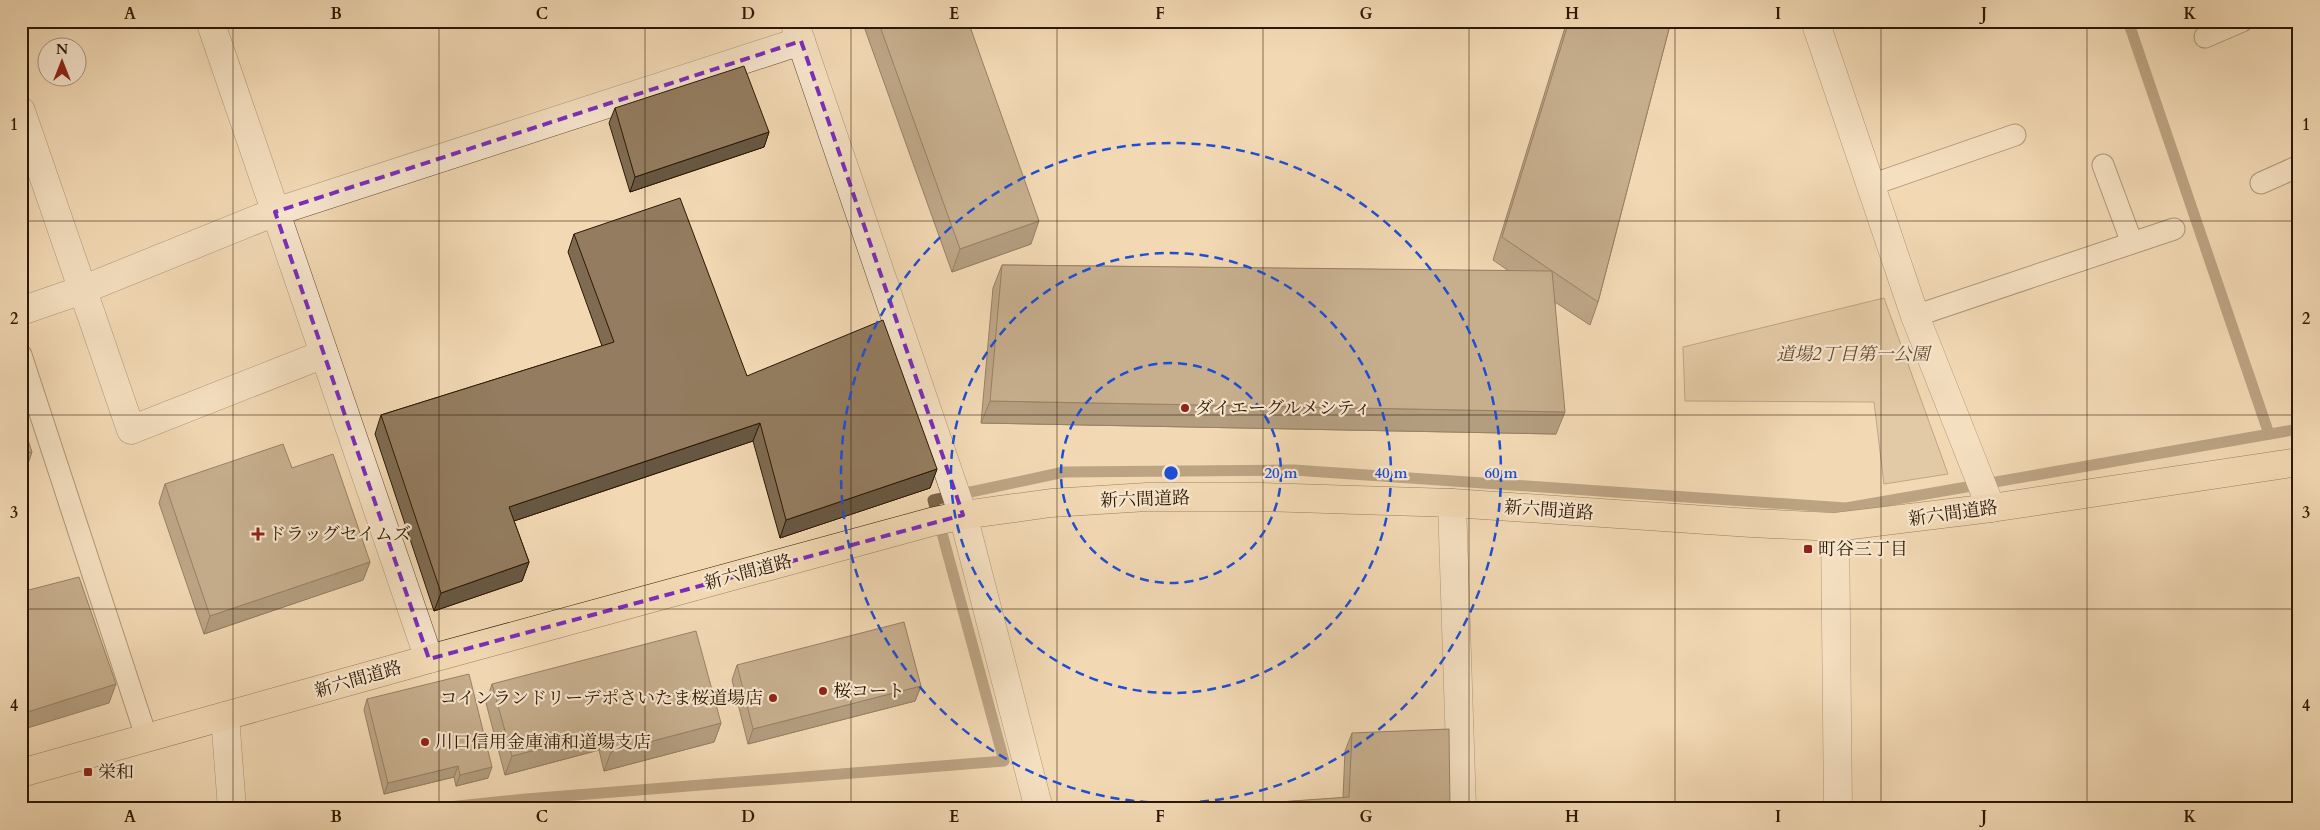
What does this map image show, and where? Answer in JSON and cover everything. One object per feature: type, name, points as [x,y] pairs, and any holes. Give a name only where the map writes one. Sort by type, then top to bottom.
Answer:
[{"type":"main road","name":"新六間道路","points":[[21,773],[429,659],[963,515],[1051,503],[1147,497],[1261,497],[1452,503],[1751,524],[1835,526],[1991,508],[2299,462]]},
{"type":"street","points":[[210,21],[429,659]]},
{"type":"street","points":[[1815,21],[1915,316],[1991,508]]},
{"type":"street","points":[[21,310],[82,290],[275,212],[797,31],[963,515],[1040,809]]},
{"type":"street","points":[[21,111],[131,430],[324,354]]},
{"type":"street","points":[[1452,503],[1462,809]]},
{"type":"street","points":[[1835,526],[1838,809]]},
{"type":"street","points":[[225,716],[232,809]]},
{"type":"lane","points":[[2205,37],[2242,21]]},
{"type":"lane","points":[[1871,185],[2015,135]]},
{"type":"lane","points":[[2104,165],[2132,243]]},
{"type":"lane","points":[[2261,183],[2299,166]]},
{"type":"lane","points":[[1915,316],[2174,229]]},
{"type":"lane","points":[[21,355],[147,739]]},
{"type":"highlighted area","points":[[801,41],[963,515],[429,659],[275,212]]},
{"type":"green space","name":"道場2丁目第一公園","points":[[1884,298],[1948,474],[1884,484],[1874,402],[1685,401],[1683,347]]},
{"type":"building","points":[[878,21],[968,21],[1039,221],[960,249]]},
{"type":"building","points":[[1569,21],[1671,21],[1598,302],[1502,237]]},
{"type":"building","points":[[744,66],[769,132],[635,177],[615,108]]},
{"type":"building","points":[[680,198],[747,376],[883,320],[937,469],[786,520],[760,423],[509,507],[529,562],[441,593],[381,415],[614,342],[574,234]]},
{"type":"building","points":[[1002,265],[1552,271],[1565,412],[990,401]]},
{"type":"building","points":[[21,419],[32,452],[21,454]]},
{"type":"building","points":[[283,444],[292,468],[333,454],[370,562],[210,616],[165,484]]},
{"type":"building","points":[[79,577],[116,684],[21,714],[21,592]]},
{"type":"building","name":"桜コート","points":[[904,622],[921,686],[753,729],[737,665]]},
{"type":"building","points":[[696,631],[721,723],[611,752],[606,732],[512,756],[492,684]]},
{"type":"building","points":[[469,674],[492,767],[460,775],[458,766],[388,783],[367,699]]},
{"type":"building","points":[[1449,729],[1450,809],[1265,809],[1265,803],[1349,797],[1352,733]]},
{"type":"waterway","points":[[2128,21],[2269,434]]},
{"type":"waterway","points":[[429,809],[526,799],[1004,761],[933,500],[1064,472],[1294,470],[1846,508],[2299,429]]},
{"type":"place","name":"ダイエーグルメシティ","points":[[1185,408]]},
{"type":"place","name":"ドラッグセイムズ","points":[[258,534]]},
{"type":"place","name":"町谷三丁目","points":[[1808,549]]},
{"type":"place","name":"桜コート","points":[[823,691]]},
{"type":"place","name":"コインランドリーデポさいたま桜道場店","points":[[773,698]]},
{"type":"place","name":"川口信用金庫浦和道場支店","points":[[425,742]]},
{"type":"place","name":"栄和","points":[[88,772]]}]
